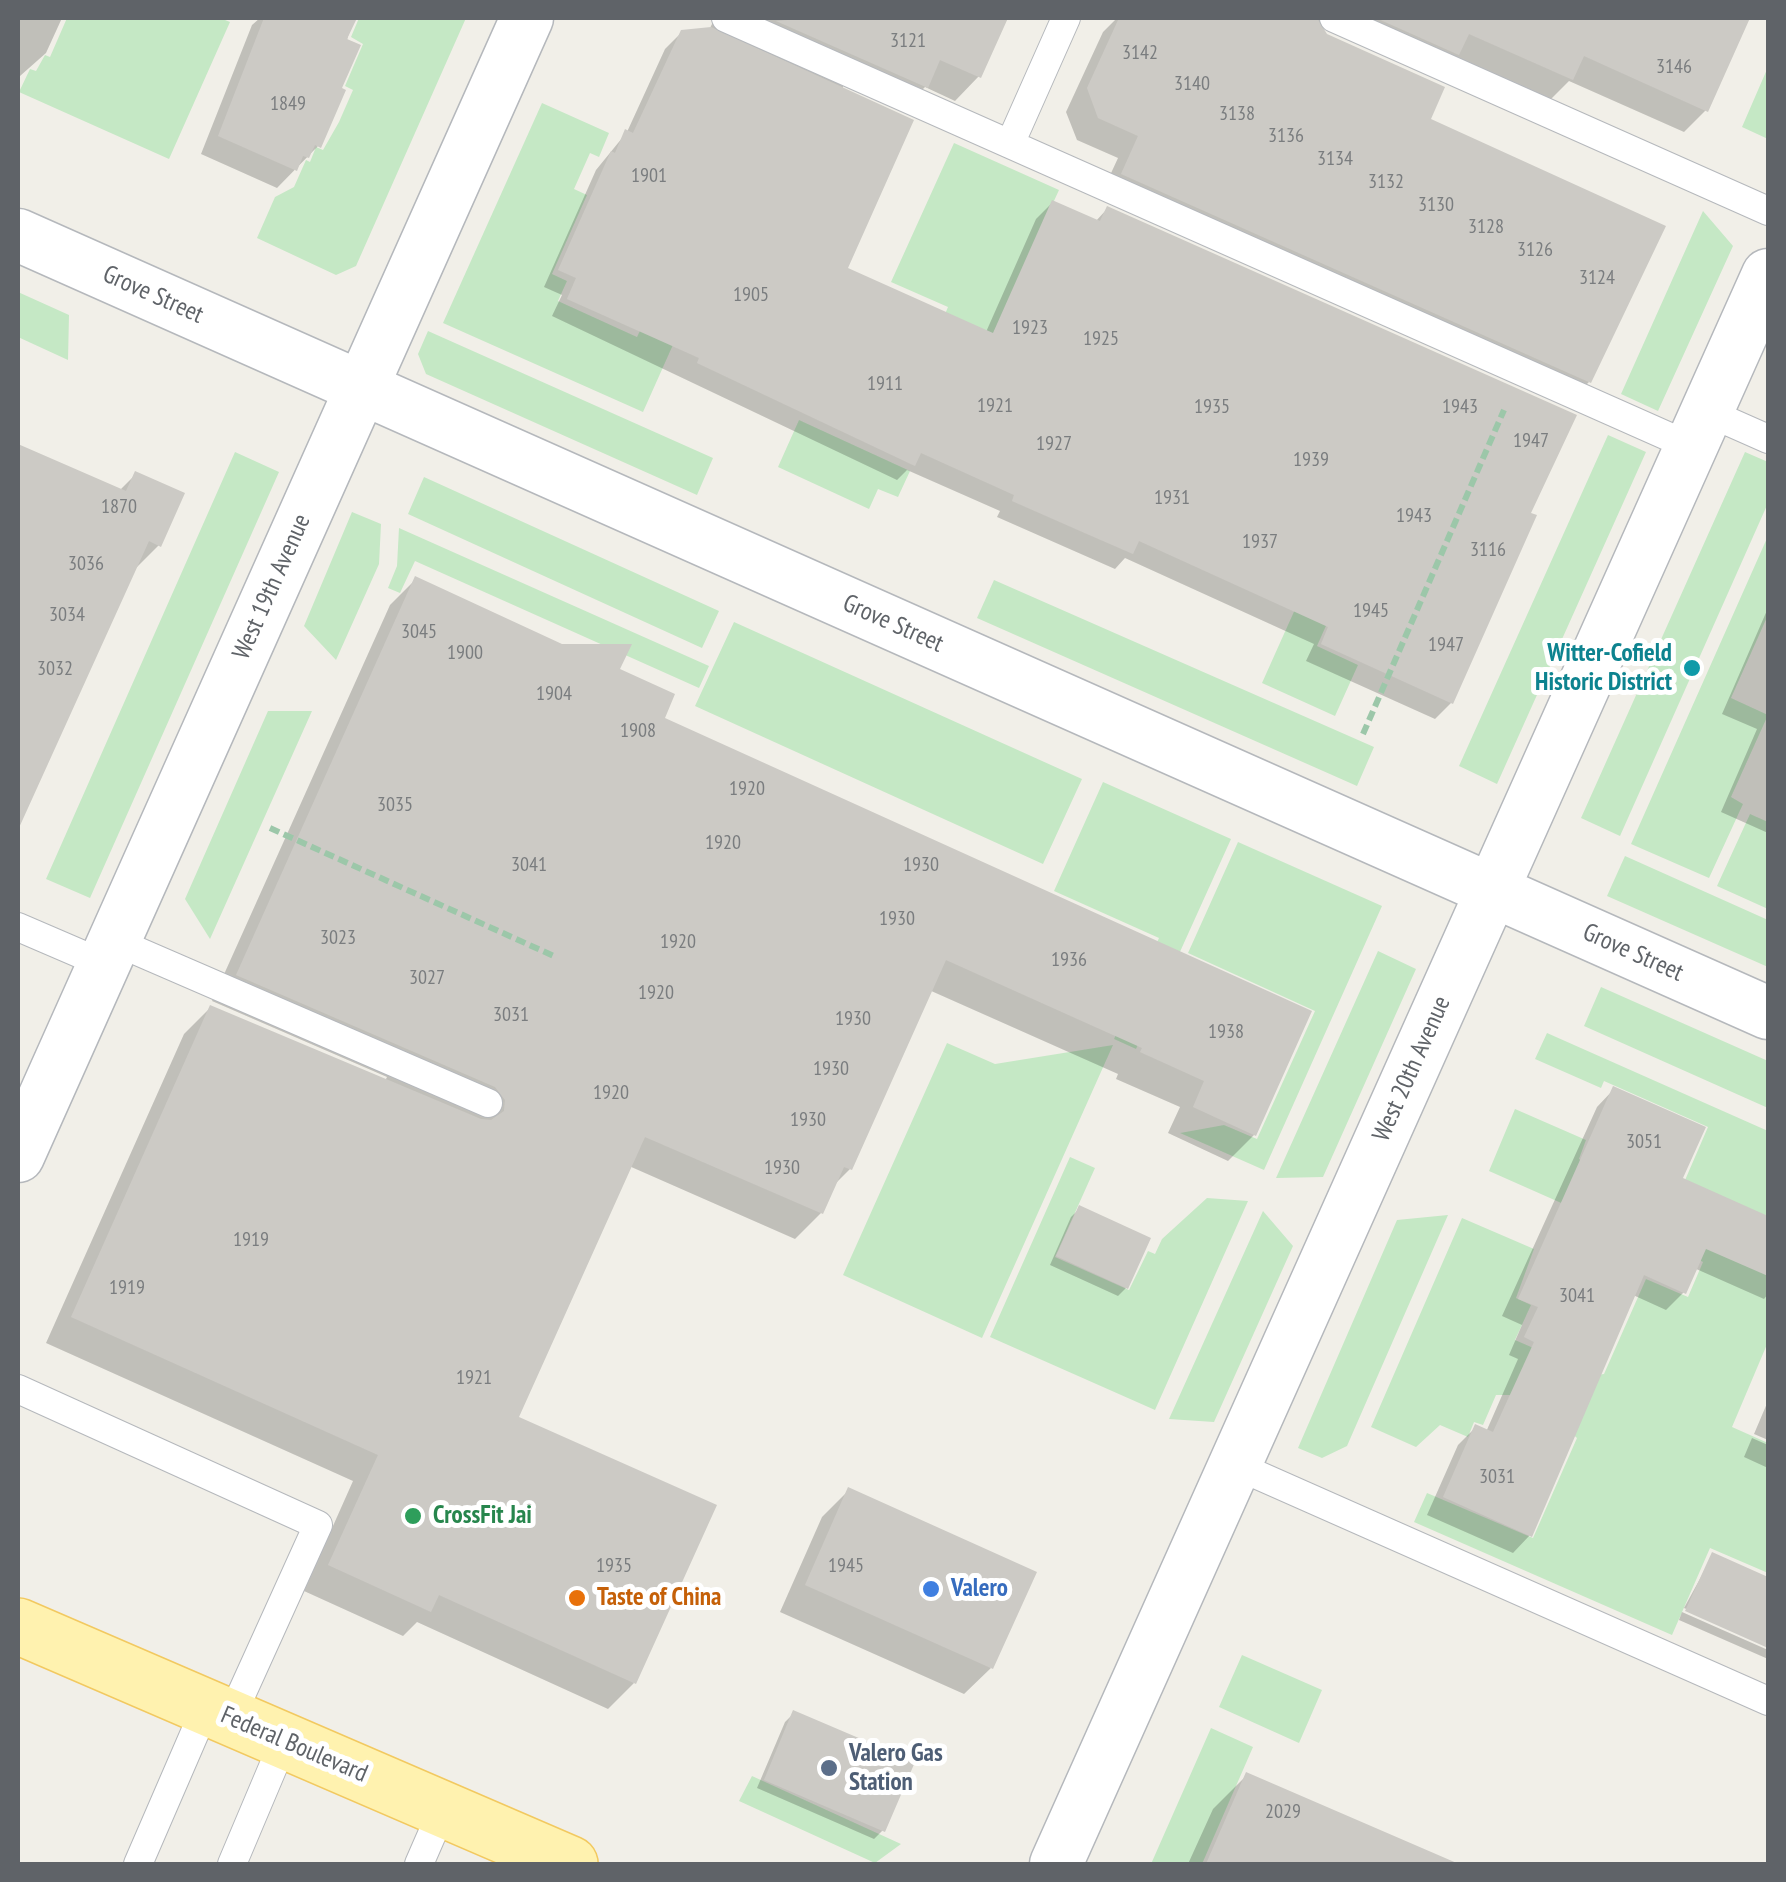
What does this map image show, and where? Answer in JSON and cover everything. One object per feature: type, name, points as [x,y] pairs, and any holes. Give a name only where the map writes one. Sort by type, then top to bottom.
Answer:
[{"type":"main road","name":"Federal Boulevard","points":[[18,1626],[444,1810],[544,1859]]},
{"type":"street","name":"West 19th Avenue","points":[[18,1156],[527,18]]},
{"type":"street","name":"Grove Street","points":[[18,235],[1768,1013]]},
{"type":"street","name":"West 20th Avenue","points":[[1056,1864],[1768,274]]},
{"type":"lane","points":[[726,18],[1520,372],[1700,430],[1768,439]]},
{"type":"lane","points":[[1010,144],[1066,18]]},
{"type":"lane","points":[[1334,18],[1768,211]]},
{"type":"lane","points":[[18,927],[109,953],[488,1103]]},
{"type":"lane","points":[[18,1389],[318,1524],[138,1864]]},
{"type":"lane","points":[[1235,1466],[1768,1701]]},
{"type":"lane","points":[[232,1864],[284,1741]]},
{"type":"lane","points":[[420,1864],[444,1810]]},
{"type":"path","points":[[1363,734],[1520,372]]},
{"type":"path","points":[[270,828],[556,957]]},
{"type":"green space","points":[[67,18],[220,18],[230,22],[169,159],[19,92],[30,69],[36,71],[45,55],[50,57]]},
{"type":"green space","points":[[359,18],[466,18],[356,266],[336,275],[257,238],[275,197],[294,187],[306,160],[310,162],[316,147],[323,150],[339,122],[353,90],[345,86],[363,44],[351,37]]},
{"type":"green space","points":[[1768,67],[1768,139],[1742,127]]},
{"type":"green space","points":[[542,103],[609,133],[599,157],[590,153],[574,189],[587,195],[552,274],[567,281],[558,301],[637,337],[647,316],[747,179],[643,412],[443,323]]},
{"type":"green space","points":[[954,143],[1059,190],[984,354],[937,333],[948,307],[891,282]]},
{"type":"green space","points":[[1703,211],[1733,246],[1658,411],[1621,394]]},
{"type":"green space","points":[[18,292],[69,315],[68,360],[18,337]]},
{"type":"green space","points":[[428,331],[713,458],[697,495],[426,374],[418,354]]},
{"type":"green space","points":[[799,420],[910,471],[898,497],[878,489],[869,509],[778,467]]},
{"type":"green space","points":[[1608,435],[1646,452],[1497,784],[1459,766]]},
{"type":"green space","points":[[1405,448],[1317,646],[1358,665],[1335,716],[1262,683],[1331,529]]},
{"type":"green space","points":[[235,452],[279,472],[90,898],[46,879]]},
{"type":"green space","points":[[1745,452],[1768,462],[1768,503],[1620,836],[1581,818]]},
{"type":"green space","points":[[424,477],[719,611],[702,648],[408,514]]},
{"type":"green space","points":[[352,512],[381,524],[379,564],[336,660],[304,626]]},
{"type":"green space","points":[[399,528],[709,666],[699,688],[415,561],[400,593],[388,588],[397,566]]},
{"type":"green space","points":[[1768,536],[1768,615],[1731,698],[1768,715],[1731,797],[1743,804],[1709,878],[1631,844]]},
{"type":"green space","points":[[994,580],[1374,747],[1357,786],[977,618]]},
{"type":"green space","points":[[734,622],[1082,779],[1043,864],[695,706]]},
{"type":"green space","points":[[268,711],[312,711],[210,939],[185,899]]},
{"type":"green space","points":[[1103,782],[1231,839],[1136,1049],[1114,1039],[1159,938],[1054,891]]},
{"type":"green space","points":[[1750,814],[1768,822],[1768,909],[1717,886]]},
{"type":"green space","points":[[1238,842],[1382,906],[1264,1170],[1180,1133],[1224,1125],[1257,1139],[1315,1011],[1188,953]]},
{"type":"green space","points":[[1625,856],[1768,920],[1768,967],[1607,896]]},
{"type":"green space","points":[[1378,951],[1416,969],[1323,1177],[1276,1178]]},
{"type":"green space","points":[[1601,987],[1768,1061],[1768,1108],[1584,1026]]},
{"type":"green space","points":[[1547,1033],[1768,1131],[1768,1342],[1732,1427],[1768,1443],[1768,1573],[1710,1548],[1672,1635],[1414,1522],[1427,1493],[1533,1538],[1577,1438],[1527,1395],[1496,1395],[1483,1425],[1474,1422],[1468,1437],[1440,1425],[1416,1447],[1371,1427],[1462,1218],[1534,1249],[1516,1298],[1531,1305],[1515,1340],[1596,1375],[1604,1374],[1646,1279],[1688,1297],[1703,1262],[1675,1249],[1663,1231],[1708,1127],[1604,1081],[1601,1088],[1535,1059]]},
{"type":"green space","points":[[947,1043],[995,1064],[1113,1045],[982,1338],[843,1275]]},
{"type":"green space","points":[[1515,1109],[1586,1140],[1579,1159],[1595,1167],[1647,1241],[1489,1171]]},
{"type":"green space","points":[[1070,1157],[1095,1168],[1055,1257],[1129,1290],[1148,1251],[1155,1254],[1162,1239],[1207,1198],[1248,1201],[1155,1410],[990,1337]]},
{"type":"green space","points":[[1263,1211],[1293,1246],[1214,1422],[1169,1419]]},
{"type":"green space","points":[[1448,1215],[1347,1446],[1322,1458],[1298,1448],[1397,1220]]},
{"type":"green space","points":[[1242,1655],[1322,1690],[1299,1743],[1219,1707]]},
{"type":"green space","points":[[1211,1728],[1253,1747],[1202,1864],[1151,1864]]},
{"type":"green space","points":[[752,1776],[901,1844],[875,1863],[739,1801]]},
{"type":"building","points":[[264,18],[357,18],[347,39],[361,45],[342,88],[346,90],[321,148],[315,145],[309,158],[303,156],[297,171],[218,136]]},
{"type":"building","points":[[1008,18],[981,78],[940,60],[928,88],[776,21]]},
{"type":"building","points":[[1119,18],[1317,18],[1327,34],[1445,87],[1431,119],[1666,226],[1591,383],[1121,174],[1138,136],[1098,118],[1087,88]]},
{"type":"building","points":[[1376,18],[1750,18],[1708,112],[1584,56],[1573,80],[1469,34],[1459,55]]},
{"type":"building","points":[[711,27],[914,120],[848,268],[993,333],[1052,200],[1100,221],[1107,206],[1577,415],[1531,513],[1537,515],[1453,704],[1321,644],[1328,627],[1139,541],[1133,554],[1012,501],[1014,495],[921,453],[915,466],[697,363],[699,358],[567,299],[576,278],[558,270],[611,151],[615,153],[625,129],[633,133],[681,30]]},
{"type":"building","points":[[18,444],[126,491],[135,471],[185,493],[161,547],[149,541],[18,830]]},
{"type":"building","points":[[415,576],[562,644],[632,644],[620,669],[675,694],[665,718],[1312,1011],[1256,1136],[1193,1107],[1204,1081],[1140,1052],[1142,1048],[946,960],[852,1170],[844,1167],[823,1214],[645,1137],[519,1417],[717,1505],[636,1684],[439,1595],[431,1612],[328,1565],[378,1455],[71,1317],[210,1005],[481,1119],[491,1120],[504,1111],[505,1100],[495,1087],[236,975]]},
{"type":"building","points":[[1613,1086],[1706,1127],[1683,1178],[1768,1216],[1768,1276],[1706,1249],[1686,1294],[1644,1275],[1532,1537],[1443,1497],[1475,1424],[1493,1432],[1534,1342],[1524,1337],[1538,1307],[1518,1299]]},
{"type":"building","points":[[1079,1205],[1151,1238],[1128,1289],[1056,1256]]},
{"type":"building","points":[[848,1487],[1037,1572],[993,1669],[805,1585]]},
{"type":"building","points":[[1712,1552],[1768,1577],[1768,1648],[1685,1611]]},
{"type":"building","points":[[793,1710],[915,1762],[885,1832],[764,1780]]},
{"type":"building","points":[[1246,1772],[1459,1864],[1206,1864]]},
{"type":"place","name":"Witter-Cofield Historic District","points":[[1692,668]]},
{"type":"place","name":"CrossFit Jai","points":[[413,1516]]},
{"type":"place","name":"Valero","points":[[931,1589]]},
{"type":"place","name":"Taste of China","points":[[577,1598]]},
{"type":"place","name":"Valero Gas Station","points":[[829,1768]]}]
